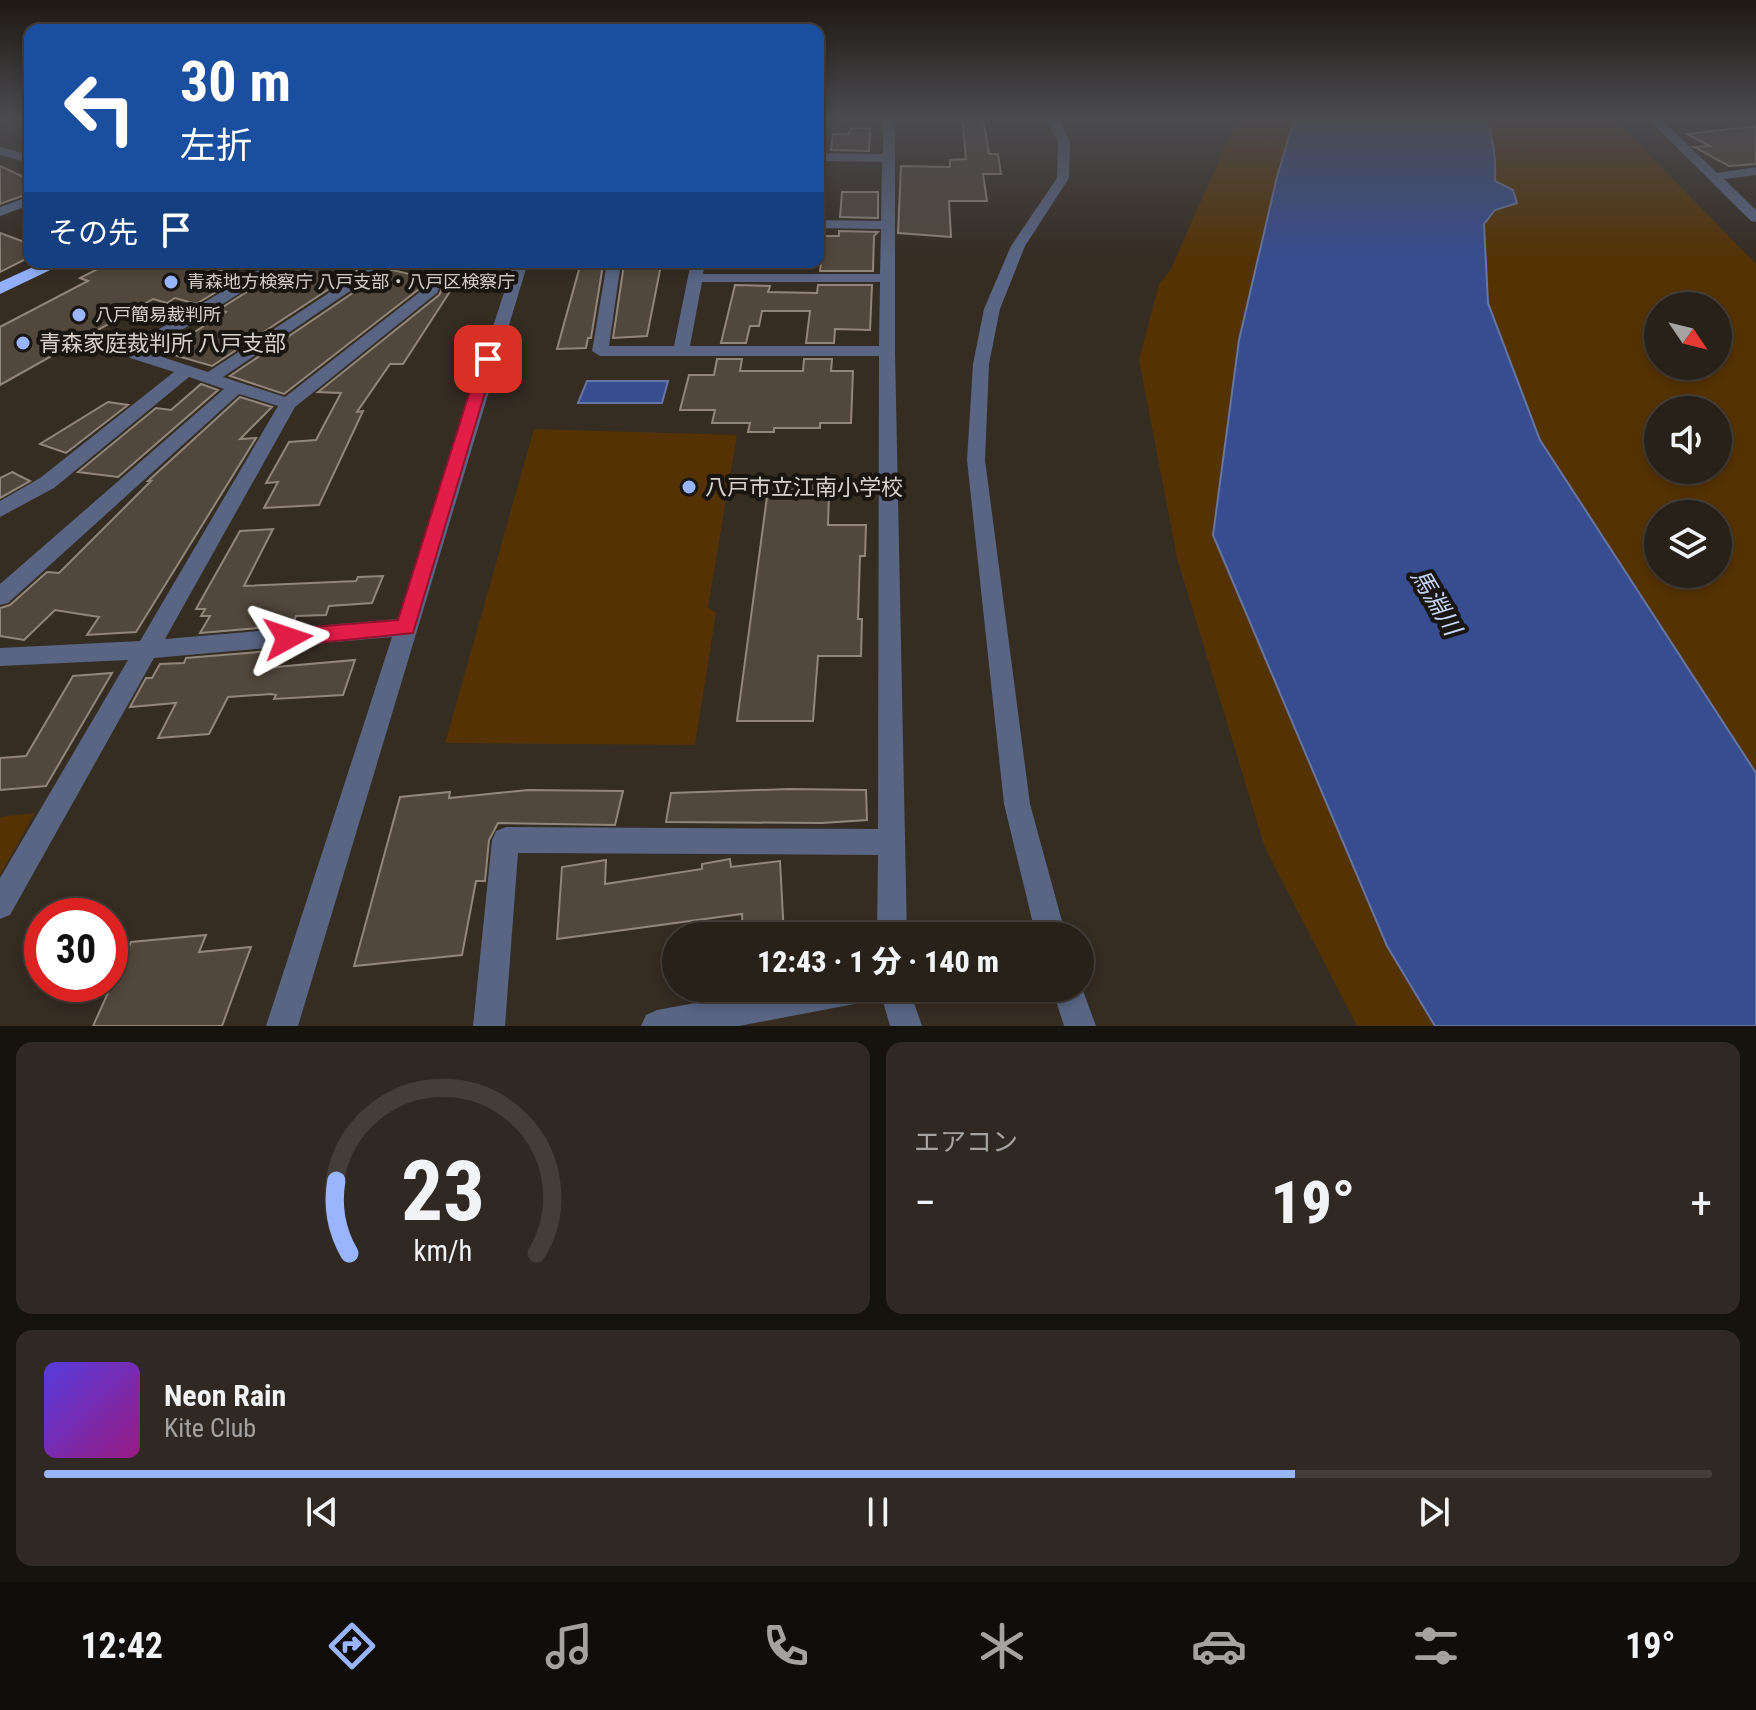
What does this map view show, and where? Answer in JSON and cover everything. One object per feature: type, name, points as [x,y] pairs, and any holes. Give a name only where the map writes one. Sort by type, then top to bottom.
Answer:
[{"type":"highway","points":[[0,289],[45,268]]},
{"type":"street","points":[[889,165],[887,351],[892,922]]},
{"type":"street","points":[[1047,922],[1017,804],[976,460],[981,364],[992,309],[1018,246],[1063,178],[1063,165]]},
{"type":"street","points":[[1701,165],[1756,218]]},
{"type":"street","points":[[1713,177],[1756,171]]},
{"type":"street","points":[[0,212],[24,202]]},
{"type":"street","points":[[824,224],[889,225]]},
{"type":"street","points":[[272,268],[145,344],[136,354],[288,404]]},
{"type":"street","points":[[210,378],[377,268]]},
{"type":"street","points":[[0,905],[288,404],[432,290],[441,268]]},
{"type":"street","points":[[282,1026],[519,268]]},
{"type":"street","points":[[613,268],[600,351],[887,351]]},
{"type":"street","points":[[681,351],[697,270],[887,278]]},
{"type":"street","points":[[0,510],[47,483],[186,371]]},
{"type":"street","points":[[0,597],[236,387]]},
{"type":"street","points":[[0,657],[144,650],[406,627]]},
{"type":"street","points":[[489,1026],[506,840],[890,842]]},
{"type":"street","points":[[657,1026],[785,1002]]},
{"type":"street","points":[[898,1002],[906,1026]]},
{"type":"street","points":[[1072,1002],[1080,1026]]},
{"type":"shaded area","points":[[1217,165],[1281,165],[1239,340],[1213,535],[1387,946],[1435,1026],[1357,1026],[1265,848],[1177,558],[1139,360],[1159,284],[1170,271]]},
{"type":"shaded area","points":[[1495,165],[1660,165],[1756,264],[1756,773],[1540,440],[1488,303],[1484,224],[1495,210],[1517,203],[1513,190],[1495,181]]},
{"type":"shaded area","points":[[534,429],[737,435],[708,607],[716,613],[695,745],[445,743]]},
{"type":"shaded area","points":[[35,813],[0,875],[0,817]]},
{"type":"water","name":"馬淵川","points":[[1281,165],[1495,165],[1495,181],[1513,190],[1517,203],[1495,210],[1484,224],[1488,303],[1540,440],[1756,773],[1756,1026],[1435,1026],[1387,946],[1213,535],[1239,340]]},
{"type":"water","points":[[587,381],[668,381],[662,403],[578,403]]},
{"type":"building","points":[[1000,165],[1001,174],[983,174],[987,201],[949,201],[951,237],[898,233],[901,166]]},
{"type":"building","points":[[0,166],[24,177],[24,195],[0,204]]},
{"type":"building","points":[[842,192],[878,192],[878,218],[840,217]]},
{"type":"building","points":[[839,231],[878,232],[874,236],[873,271],[820,271],[824,268],[824,236],[839,236]]},
{"type":"building","points":[[0,233],[24,242],[24,260],[0,272]]},
{"type":"building","points":[[99,268],[214,268],[243,276],[196,304],[175,298],[167,303],[153,299],[0,385],[0,327],[88,281],[80,278]]},
{"type":"building","points":[[293,268],[361,268],[212,366],[163,352],[226,312],[218,310],[264,281]]},
{"type":"building","points":[[579,268],[603,268],[591,338],[588,338],[586,348],[557,349]]},
{"type":"building","points":[[623,268],[660,268],[647,336],[613,338]]},
{"type":"building","points":[[388,269],[426,278],[423,286],[284,394],[230,376]]},
{"type":"building","points":[[460,276],[403,364],[390,364],[357,412],[363,411],[319,505],[264,508],[278,482],[266,483],[289,442],[316,440],[341,393],[318,392],[439,295],[448,277]]},
{"type":"building","points":[[735,285],[770,286],[768,292],[817,293],[818,285],[872,285],[870,330],[835,329],[834,343],[806,343],[810,311],[762,311],[759,326],[750,326],[746,343],[721,343]]},
{"type":"building","points":[[717,359],[742,359],[740,371],[803,371],[804,359],[832,359],[831,371],[853,371],[851,423],[820,423],[820,428],[774,428],[774,432],[748,432],[750,423],[712,423],[715,410],[680,410],[689,375],[714,375]]},
{"type":"building","points":[[201,384],[218,390],[118,477],[78,472],[156,408],[171,410]]},
{"type":"building","points":[[240,397],[272,407],[240,439],[256,438],[136,632],[87,635],[99,617],[55,610],[24,640],[0,636],[0,608],[10,605],[47,572],[59,573],[151,481],[148,481]]},
{"type":"building","points":[[108,402],[128,405],[66,453],[40,444]]},
{"type":"building","points":[[12,472],[30,481],[0,498],[0,478]]},
{"type":"building","points":[[769,482],[816,482],[815,494],[829,494],[828,525],[866,525],[865,556],[860,556],[858,619],[862,619],[861,656],[818,656],[813,721],[737,721]]},
{"type":"building","points":[[273,529],[244,586],[356,581],[358,577],[383,576],[372,603],[329,606],[326,615],[296,616],[292,625],[200,633],[210,616],[201,616],[205,609],[196,609],[240,531]]},
{"type":"building","points":[[282,650],[275,667],[355,660],[343,695],[274,699],[276,695],[271,694],[228,697],[209,734],[158,738],[176,703],[130,707],[146,678],[152,678],[160,664],[184,663],[186,658]]},
{"type":"building","points":[[112,673],[46,786],[0,790],[0,758],[26,756],[73,676]]},
{"type":"building","points":[[528,790],[623,791],[615,825],[498,823],[489,840],[485,881],[476,881],[462,955],[354,966],[400,797],[450,792],[449,798]]},
{"type":"building","points":[[866,790],[867,820],[822,823],[666,822],[671,793]]},
{"type":"building","points":[[730,859],[731,867],[780,861],[783,922],[742,922],[742,914],[662,922],[662,925],[557,939],[562,867],[606,860],[605,884],[702,869],[702,864]]},
{"type":"building","points":[[206,935],[199,952],[251,947],[222,1026],[93,1026],[104,1002],[128,1002],[128,949],[131,942]]},
{"type":"place","name":"青森地方検察庁 八戸支部・八戸区検察庁","points":[[171,282]]},
{"type":"place","name":"八戸簡易裁判所","points":[[79,315]]},
{"type":"place","name":"青森家庭裁判所 八戸支部","points":[[23,343]]},
{"type":"place","name":"八戸市立江南小学校","points":[[689,487]]},
{"type":"route","points":[[288,638],[406,627],[488,359]]}]
